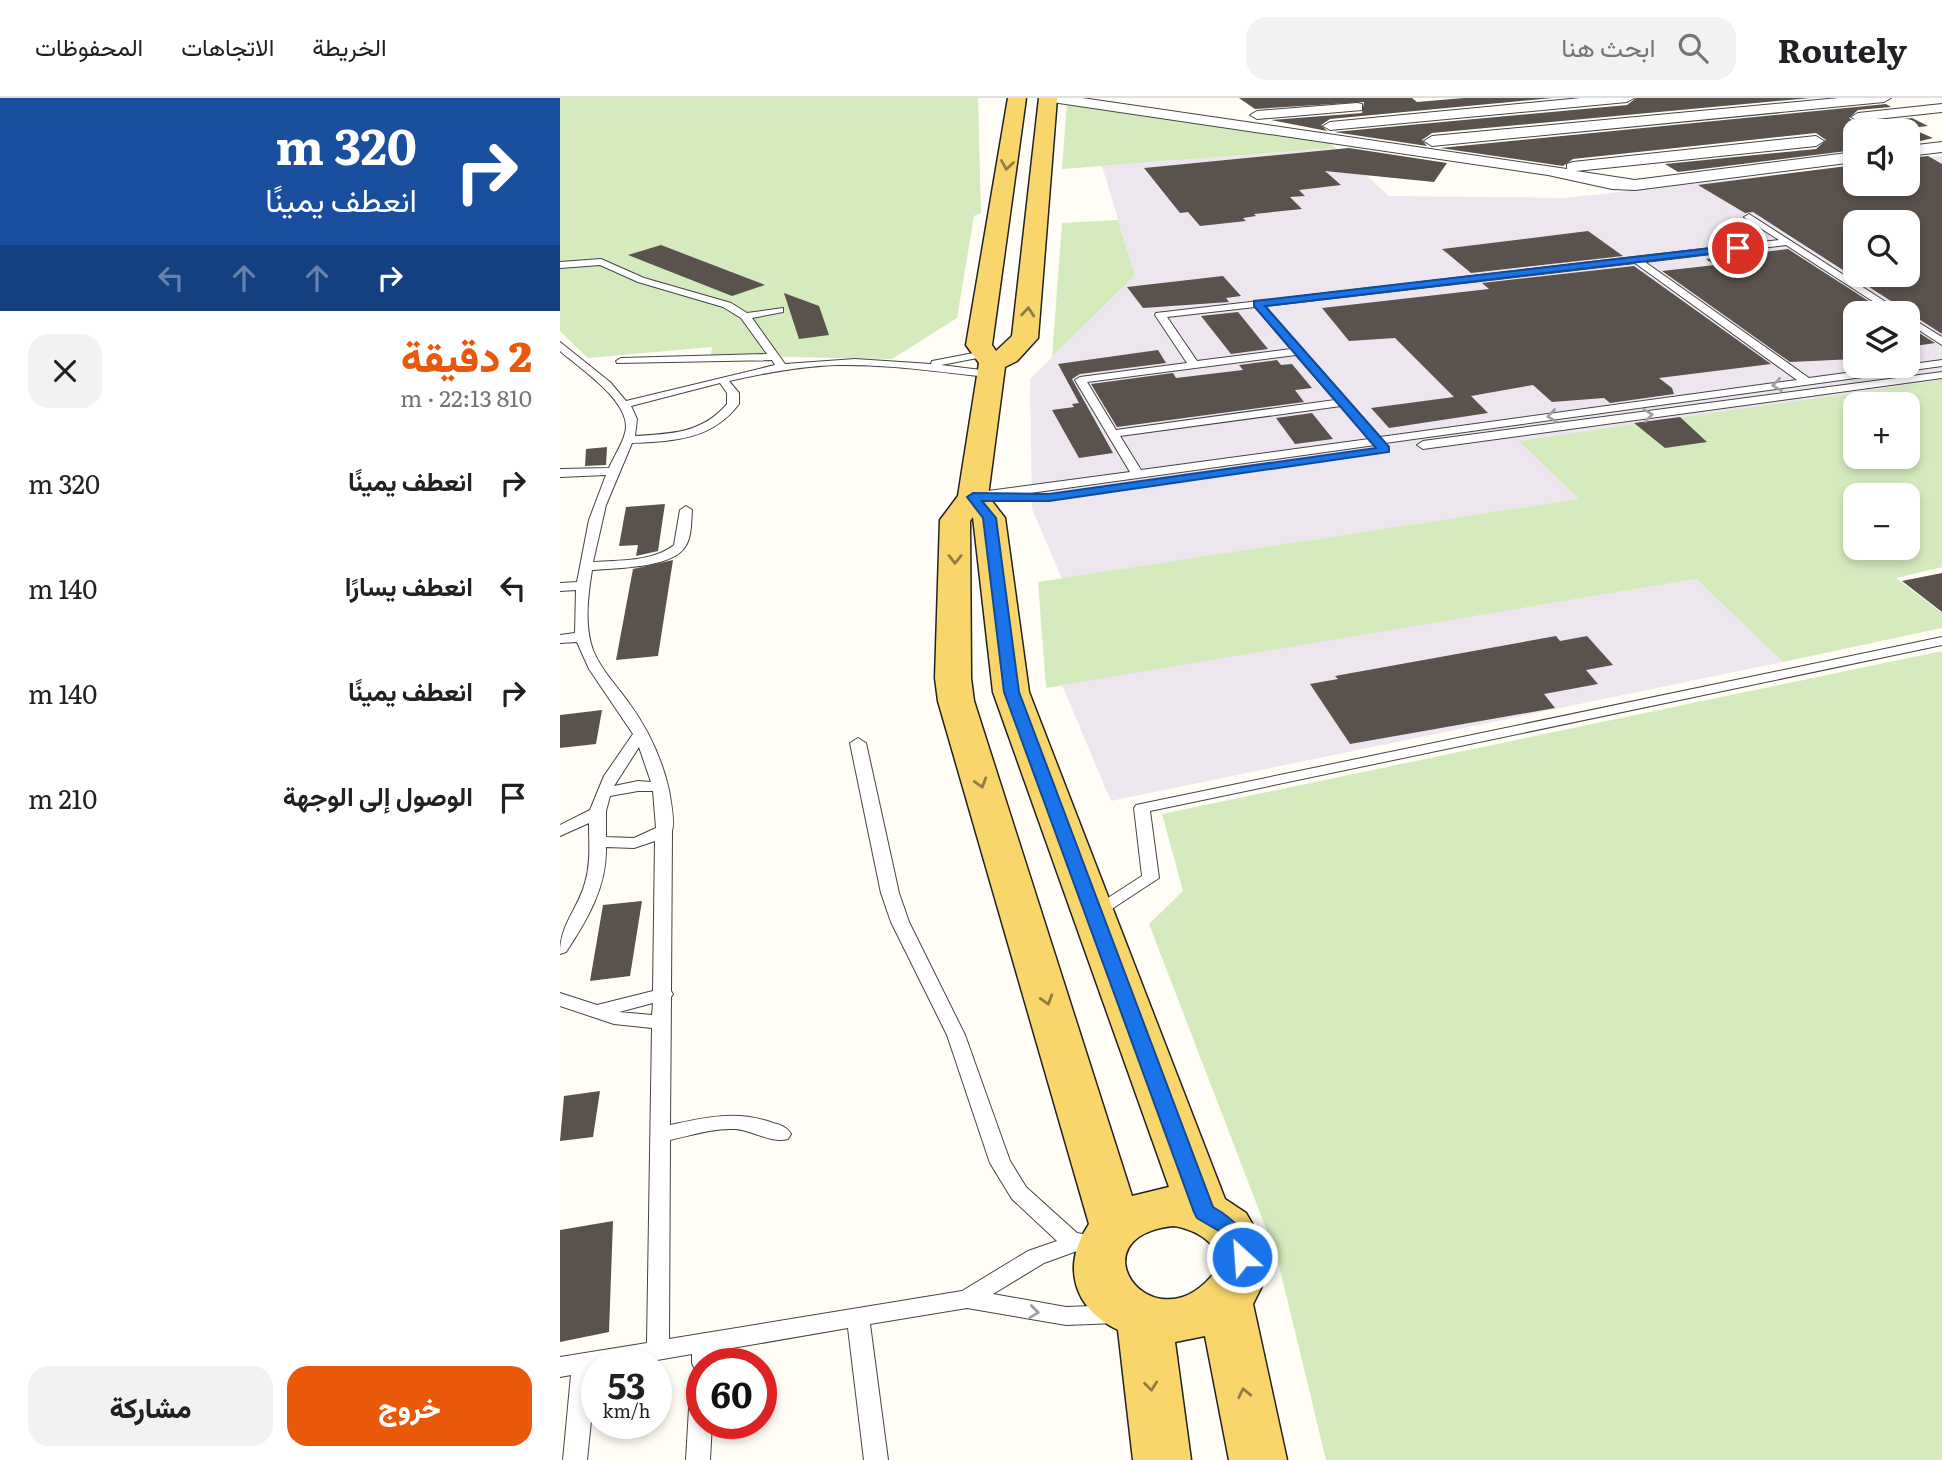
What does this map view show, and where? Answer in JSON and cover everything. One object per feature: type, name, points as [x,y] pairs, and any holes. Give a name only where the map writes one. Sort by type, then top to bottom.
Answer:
[{"type":"main road","points":[[1017,98],[979,345],[988,364],[973,497],[955,520],[953,678],[956,701],[1100,1235],[1100,1275],[1109,1296],[1136,1315],[1165,1321],[1188,1320],[1225,1301],[1239,1280],[1242,1268],[1239,1245],[1226,1225],[1204,1212],[1189,1208],[1157,1208],[1135,1215],[1100,1235]]},
{"type":"main road","points":[[988,364],[1008,355],[1025,338],[1050,98]]},
{"type":"main road","points":[[973,497],[990,518],[1011,692],[1095,912],[1204,1212]]},
{"type":"main road","points":[[1225,1301],[1258,1460]]},
{"type":"main road","points":[[1136,1315],[1162,1460]]},
{"type":"street","points":[[1050,98],[1548,170],[1612,184],[1635,185],[1843,158]]},
{"type":"street","points":[[1083,102],[1142,98]]},
{"type":"street","points":[[1201,120],[1468,98]]},
{"type":"street","points":[[1495,98],[1537,130]]},
{"type":"street","points":[[1280,131],[1627,98]]},
{"type":"street","points":[[1877,98],[1939,127]]},
{"type":"street","points":[[1373,144],[1495,137],[1537,130],[1884,98]]},
{"type":"street","points":[[1429,101],[1446,115]]},
{"type":"street","points":[[1653,104],[1764,168]]},
{"type":"street","points":[[1839,119],[1942,108]]},
{"type":"street","points":[[1548,170],[1828,140]]},
{"type":"street","points":[[1920,150],[1942,147]]},
{"type":"street","points":[[1464,158],[1525,150]]},
{"type":"lane","points":[[1749,217],[1880,301]]},
{"type":"lane","points":[[1194,365],[1160,315],[1789,242]]},
{"type":"lane","points":[[1637,260],[1819,391]]},
{"type":"lane","points":[[560,265],[579,261],[601,262],[641,280],[716,300],[745,316],[778,362]]},
{"type":"lane","points":[[1258,304],[1381,445]]},
{"type":"lane","points":[[745,316],[779,310]]},
{"type":"lane","points":[[1920,327],[1942,342]]},
{"type":"lane","points":[[560,345],[626,404],[633,422],[600,505],[584,584],[582,638],[593,662],[641,734],[661,787],[666,828],[658,1348]]},
{"type":"lane","points":[[1137,474],[1080,380],[1300,351]]},
{"type":"lane","points":[[621,361],[988,364]]},
{"type":"lane","points":[[626,404],[723,380],[778,362]]},
{"type":"lane","points":[[973,497],[1049,497],[1806,381],[1942,363]]},
{"type":"lane","points":[[923,364],[988,364]]},
{"type":"lane","points":[[973,497],[1137,474],[1942,375]]},
{"type":"lane","points":[[628,440],[684,436],[711,426],[733,404],[733,393],[723,380]]},
{"type":"lane","points":[[1113,435],[1344,402]]},
{"type":"lane","points":[[560,473],[614,471]]},
{"type":"lane","points":[[587,567],[672,552],[681,542],[686,510]]},
{"type":"lane","points":[[560,587],[584,584]]},
{"type":"lane","points":[[560,639],[582,638]]},
{"type":"lane","points":[[1095,912],[1151,878],[1142,808],[1942,641]]},
{"type":"lane","points":[[560,948],[567,928],[594,883],[598,839],[597,813],[603,793],[641,734]]},
{"type":"lane","points":[[858,743],[890,893],[904,932],[956,1035],[1000,1163],[1019,1193],[1100,1235]]},
{"type":"lane","points":[[603,793],[638,786],[661,787]]},
{"type":"lane","points":[[560,831],[597,813]]},
{"type":"lane","points":[[598,839],[627,844],[649,839],[666,828]]},
{"type":"lane","points":[[592,1013],[664,994]]},
{"type":"lane","points":[[560,999],[592,1013],[663,1023]]},
{"type":"lane","points":[[661,1135],[736,1121],[758,1123],[781,1134]]},
{"type":"lane","points":[[968,1299],[1036,1257],[1100,1235]]},
{"type":"lane","points":[[730,1348],[858,1319],[968,1299],[1066,1316],[1136,1315]]},
{"type":"lane","points":[[858,1319],[876,1460]]},
{"type":"lane","points":[[560,1367],[581,1363]]},
{"type":"lane","points":[[575,1460],[581,1387]]},
{"type":"lane","points":[[698,1460],[699,1439]]},
{"type":"shaded area","points":[[1336,148],[1389,196],[1564,198],[1843,167],[1843,196],[1920,196],[1920,159],[1942,156],[1942,444],[1920,418],[1920,392],[1843,392],[1843,459],[1062,579],[1032,509],[1030,379],[1135,275],[1102,166]]},
{"type":"shaded area","points":[[1696,579],[1783,662],[1111,801],[1062,685]]},
{"type":"green space","points":[[560,98],[978,98],[981,213],[974,216],[957,318],[892,359],[789,357],[710,362],[712,347],[588,358],[560,331]]},
{"type":"green space","points":[[1067,103],[1328,142],[1336,148],[1062,169]]},
{"type":"green space","points":[[1118,220],[1135,275],[1052,357],[1062,223]]},
{"type":"green space","points":[[1942,380],[1942,567],[1896,578],[1942,613],[1942,628],[1783,662],[1696,579],[1046,688],[1038,582],[1579,499],[1519,441],[1843,394],[1843,469],[1920,469],[1920,392],[1859,392]]},
{"type":"green space","points":[[1942,651],[1942,1460],[1326,1460],[1277,1257],[1149,924],[1183,891],[1162,814]]},
{"type":"building","points":[[1239,98],[1412,98],[1417,102],[1464,98],[1553,98],[1330,119],[1321,125],[1327,131],[1271,120],[1362,113],[1364,102],[1255,109]]},
{"type":"building","points":[[1636,98],[1811,98],[1432,133],[1422,140],[1427,146],[1334,132],[1627,105]]},
{"type":"building","points":[[1886,104],[1891,107],[1858,110],[1850,119],[1843,119],[1843,151],[1678,172],[1665,164],[1816,149],[1826,140],[1816,133],[1573,159],[1563,166],[1440,148]]},
{"type":"building","points":[[1920,132],[1933,138],[1920,141]]},
{"type":"building","points":[[1349,148],[1447,163],[1434,182],[1325,171],[1341,185],[1299,190],[1305,196],[1290,197],[1302,209],[1254,214],[1256,216],[1243,218],[1246,221],[1200,226],[1188,212],[1180,213],[1144,168]]},
{"type":"building","points":[[1928,156],[1942,164],[1942,334],[1920,320],[1920,301],[1891,301],[1869,287],[1920,287],[1920,210],[1843,210],[1843,270],[1753,212],[1745,213],[1698,185],[1843,167],[1843,196],[1920,196],[1920,157]]},
{"type":"building","points":[[1588,231],[1623,256],[1471,273],[1442,249]]},
{"type":"building","points":[[661,245],[765,285],[732,296],[628,255]]},
{"type":"building","points":[[1788,249],[1868,301],[1843,301],[1843,360],[1790,362],[1662,271],[1715,265],[1706,259]]},
{"type":"building","points":[[1634,266],[1771,364],[1659,378],[1672,388],[1674,394],[1610,403],[1604,398],[1552,402],[1533,385],[1471,396],[1488,413],[1389,428],[1371,408],[1454,397],[1395,338],[1349,341],[1322,308],[1489,289],[1482,283]]},
{"type":"building","points":[[1223,276],[1241,296],[1226,298],[1229,302],[1143,308],[1127,287]]},
{"type":"building","points":[[784,293],[819,306],[829,335],[799,339]]},
{"type":"building","points":[[1238,312],[1268,349],[1231,354],[1201,316]]},
{"type":"building","points":[[1920,334],[1935,343],[1920,345]]},
{"type":"building","points":[[1158,350],[1166,363],[1080,374],[1072,379],[1113,453],[1079,458],[1052,410],[1074,407],[1072,404],[1079,403],[1058,364]]},
{"type":"building","points":[[1277,360],[1281,365],[1292,364],[1312,388],[1295,390],[1304,402],[1117,427],[1091,384],[1173,373],[1176,378],[1243,370],[1239,365]]},
{"type":"building","points":[[1312,413],[1333,439],[1295,444],[1276,418]]},
{"type":"building","points":[[1680,417],[1707,442],[1665,448],[1634,423]]},
{"type":"building","points":[[607,447],[606,465],[585,466],[586,449]]},
{"type":"building","points":[[665,504],[658,551],[636,556],[638,545],[619,546],[626,507]]},
{"type":"building","points":[[673,560],[658,656],[616,660],[633,569]]},
{"type":"building","points":[[1942,573],[1942,612],[1902,581]]},
{"type":"building","points":[[1556,636],[1560,641],[1587,636],[1613,665],[1586,670],[1598,684],[1544,694],[1555,708],[1350,744],[1310,684],[1338,679],[1335,676]]},
{"type":"building","points":[[602,710],[596,744],[560,748],[560,715]]},
{"type":"building","points":[[642,901],[630,976],[590,981],[603,905]]},
{"type":"building","points":[[600,1091],[593,1137],[560,1141],[564,1096]]},
{"type":"building","points":[[613,1221],[609,1332],[560,1342],[560,1230]]},
{"type":"route","points":[[1242,1257],[1239,1245],[1226,1225],[1204,1212],[1095,912],[1011,692],[990,518],[973,497],[1049,497],[1385,450],[1258,304],[1738,248]]}]
